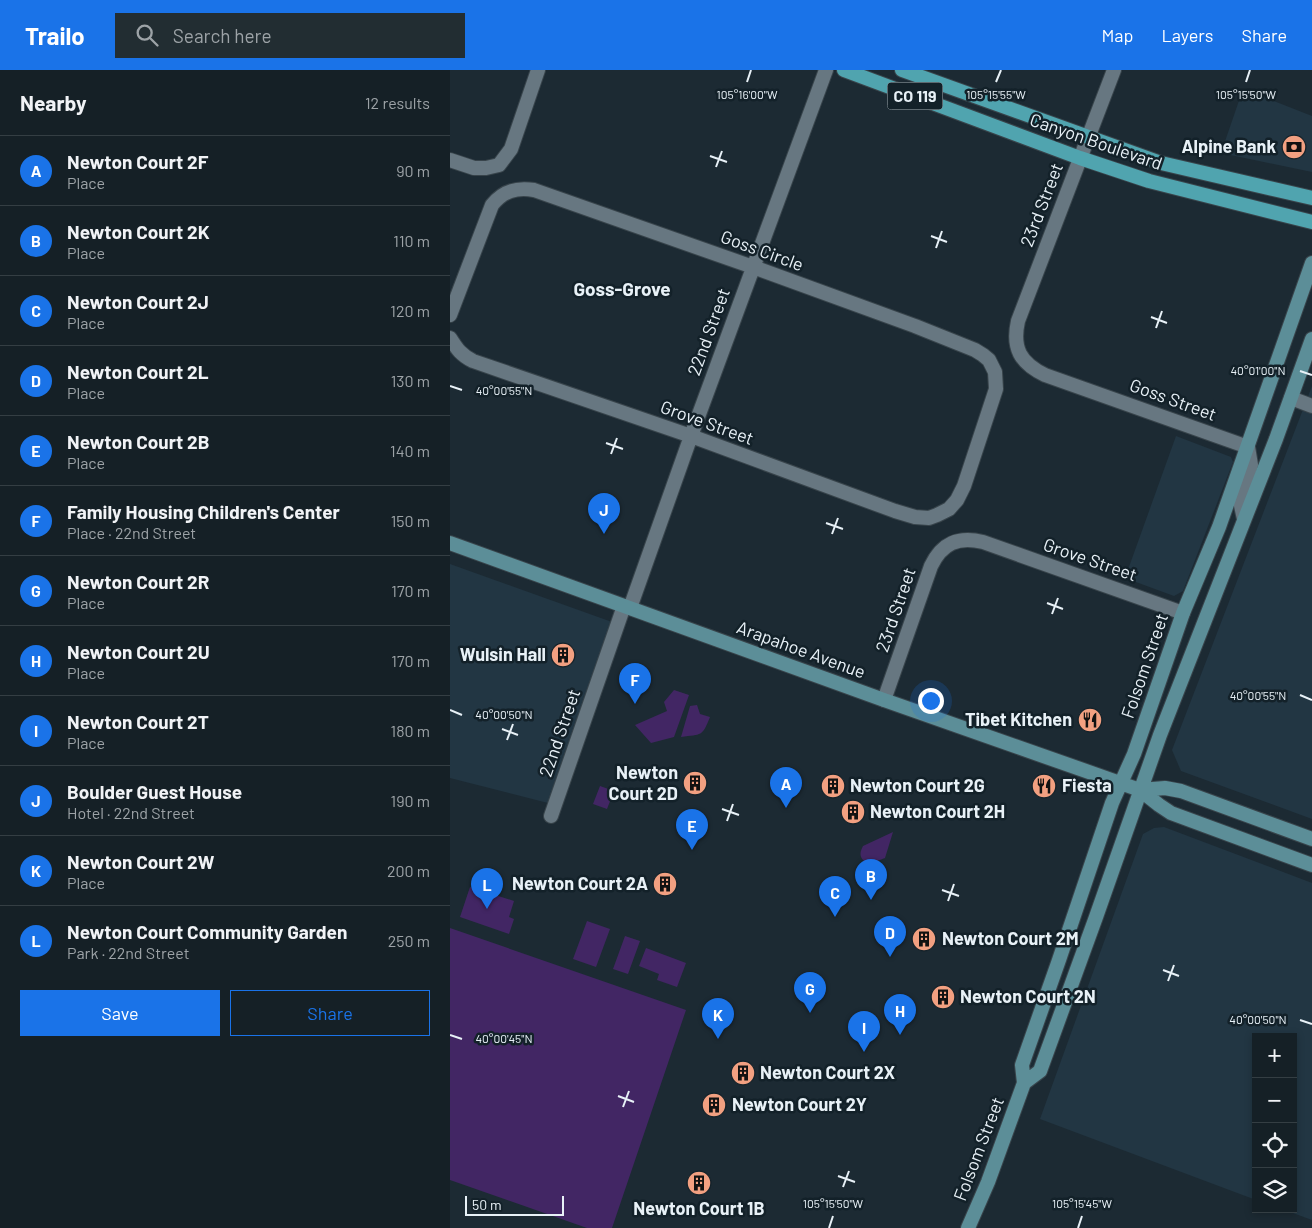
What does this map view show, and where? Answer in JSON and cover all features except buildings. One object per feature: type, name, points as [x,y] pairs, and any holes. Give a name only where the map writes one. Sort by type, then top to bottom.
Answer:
[{"type":"main road","name":"Canyon Boulevard","points":[[844,70],[1080,158],[1149,181],[1312,222]]},
{"type":"main road","name":"Canyon Boulevard","points":[[902,70],[1088,138],[1161,162],[1312,198]]},
{"type":"main road","name":"Folsom Street","points":[[968,1228],[988,1182],[1024,1084],[1022,1065],[1112,803],[1134,754],[1183,613],[1219,527],[1312,263]]},
{"type":"main road","name":"Folsom Street","points":[[1024,1084],[1040,1071],[1160,736],[1312,339]]},
{"type":"main road","name":"Arapahoe Avenue","points":[[450,544],[884,700],[1121,782],[1140,790],[1171,813],[1312,864]]},
{"type":"main road","name":"Arapahoe Avenue","points":[[1140,790],[1165,788],[1181,791],[1312,839]]},
{"type":"street","points":[[450,160],[474,168],[498,165],[511,149],[538,70]]},
{"type":"street","name":"22nd Street","points":[[551,816],[826,70]]},
{"type":"street","name":"23rd Street","points":[[1021,355],[1018,351],[1016,338],[1018,321],[1114,70]]},
{"type":"street","name":"Goss Circle","points":[[450,315],[492,205],[498,198],[511,190],[523,188],[534,190],[753,267],[975,350],[989,360],[995,373],[996,389],[964,486],[954,505],[943,513]]},
{"type":"street","name":"Grove Street","points":[[450,338],[456,349],[473,361],[691,436],[895,511],[925,518],[943,513]]},
{"type":"street","name":"Goss Street","points":[[1021,355],[1036,371],[1045,375],[1248,447]]},
{"type":"street","points":[[1291,398],[1312,406]]},
{"type":"street","points":[[1244,519],[1240,501],[1252,465],[1248,447]]},
{"type":"street","name":"Grove Street","points":[[955,541],[971,540],[983,542],[1183,613]]},
{"type":"street","name":"23rd Street","points":[[884,700],[931,566],[937,554],[955,541]]},
{"type":"shaded area","points":[[1243,89],[1312,116],[1312,172],[1221,153]]},
{"type":"shaded area","points":[[1312,386],[1312,819],[1181,771],[1172,750]]},
{"type":"shaded area","points":[[1176,436],[1231,457],[1233,462],[1183,591],[1174,596],[1125,578]]},
{"type":"shaded area","points":[[450,564],[612,622],[548,803],[450,778]]},
{"type":"shaded area","points":[[674,690],[689,695],[674,737],[651,743],[635,725],[667,711],[664,702]]},
{"type":"shaded area","points":[[697,705],[700,714],[710,717],[705,728],[697,735],[681,737],[690,706]]},
{"type":"shaded area","points":[[600,786],[614,791],[607,809],[593,804]]},
{"type":"shaded area","points":[[1164,827],[1312,883],[1312,1220],[1293,1213],[1297,1213],[1297,1033],[1252,1033],[1252,1198],[1040,1119],[1143,834],[1154,828]]},
{"type":"shaded area","points":[[893,832],[885,858],[872,863],[864,861],[861,857],[863,846]]},
{"type":"shaded area","points":[[470,887],[514,901],[509,917],[514,919],[509,934],[460,917]]},
{"type":"shaded area","points":[[587,921],[610,929],[596,967],[573,959]]},
{"type":"shaded area","points":[[450,928],[686,1010],[612,1228],[587,1228],[450,1180]]},
{"type":"shaded area","points":[[625,936],[640,941],[628,974],[613,969]]},
{"type":"shaded area","points":[[646,948],[686,963],[677,987],[657,980],[659,974],[639,966]]},
{"type":"place","name":"Alpine Bank","points":[[1294,147]]},
{"type":"place","name":"Boulder Guest House","points":[[604,534]]},
{"type":"place","name":"Wulsin Hall","points":[[563,655]]},
{"type":"place","name":"Family Housing Children's Center","points":[[635,704]]},
{"type":"place","name":"Tibet Kitchen","points":[[1090,720]]},
{"type":"place","name":"Newton Court 2D","points":[[695,783]]},
{"type":"place","name":"Newton Court 2G","points":[[833,786]]},
{"type":"place","name":"Fiesta","points":[[1044,786]]},
{"type":"place","name":"Newton Court 2F","points":[[786,808]]},
{"type":"place","name":"Newton Court 2H","points":[[853,812]]},
{"type":"place","name":"Newton Court 2B","points":[[692,850]]},
{"type":"place","name":"Newton Court 2A","points":[[665,884]]},
{"type":"place","name":"Newton Court 2K","points":[[871,900]]},
{"type":"place","name":"Newton Court Community Garden","points":[[487,909]]},
{"type":"place","name":"Newton Court 2J","points":[[835,917]]},
{"type":"place","name":"Newton Court 2M","points":[[924,939]]},
{"type":"place","name":"Newton Court 2L","points":[[890,957]]},
{"type":"place","name":"Newton Court 2N","points":[[943,997]]},
{"type":"place","name":"Newton Court 2R","points":[[810,1013]]},
{"type":"place","name":"Newton Court 2U","points":[[900,1035]]},
{"type":"place","name":"Newton Court 2W","points":[[718,1039]]},
{"type":"place","name":"Newton Court 2T","points":[[864,1052]]},
{"type":"place","name":"Newton Court 2X","points":[[743,1073]]},
{"type":"place","name":"Newton Court 2Y","points":[[714,1105]]},
{"type":"place","name":"Newton Court 1B","points":[[699,1183]]},
{"type":"district","name":"Goss-Grove","points":[[622,289]]}]
